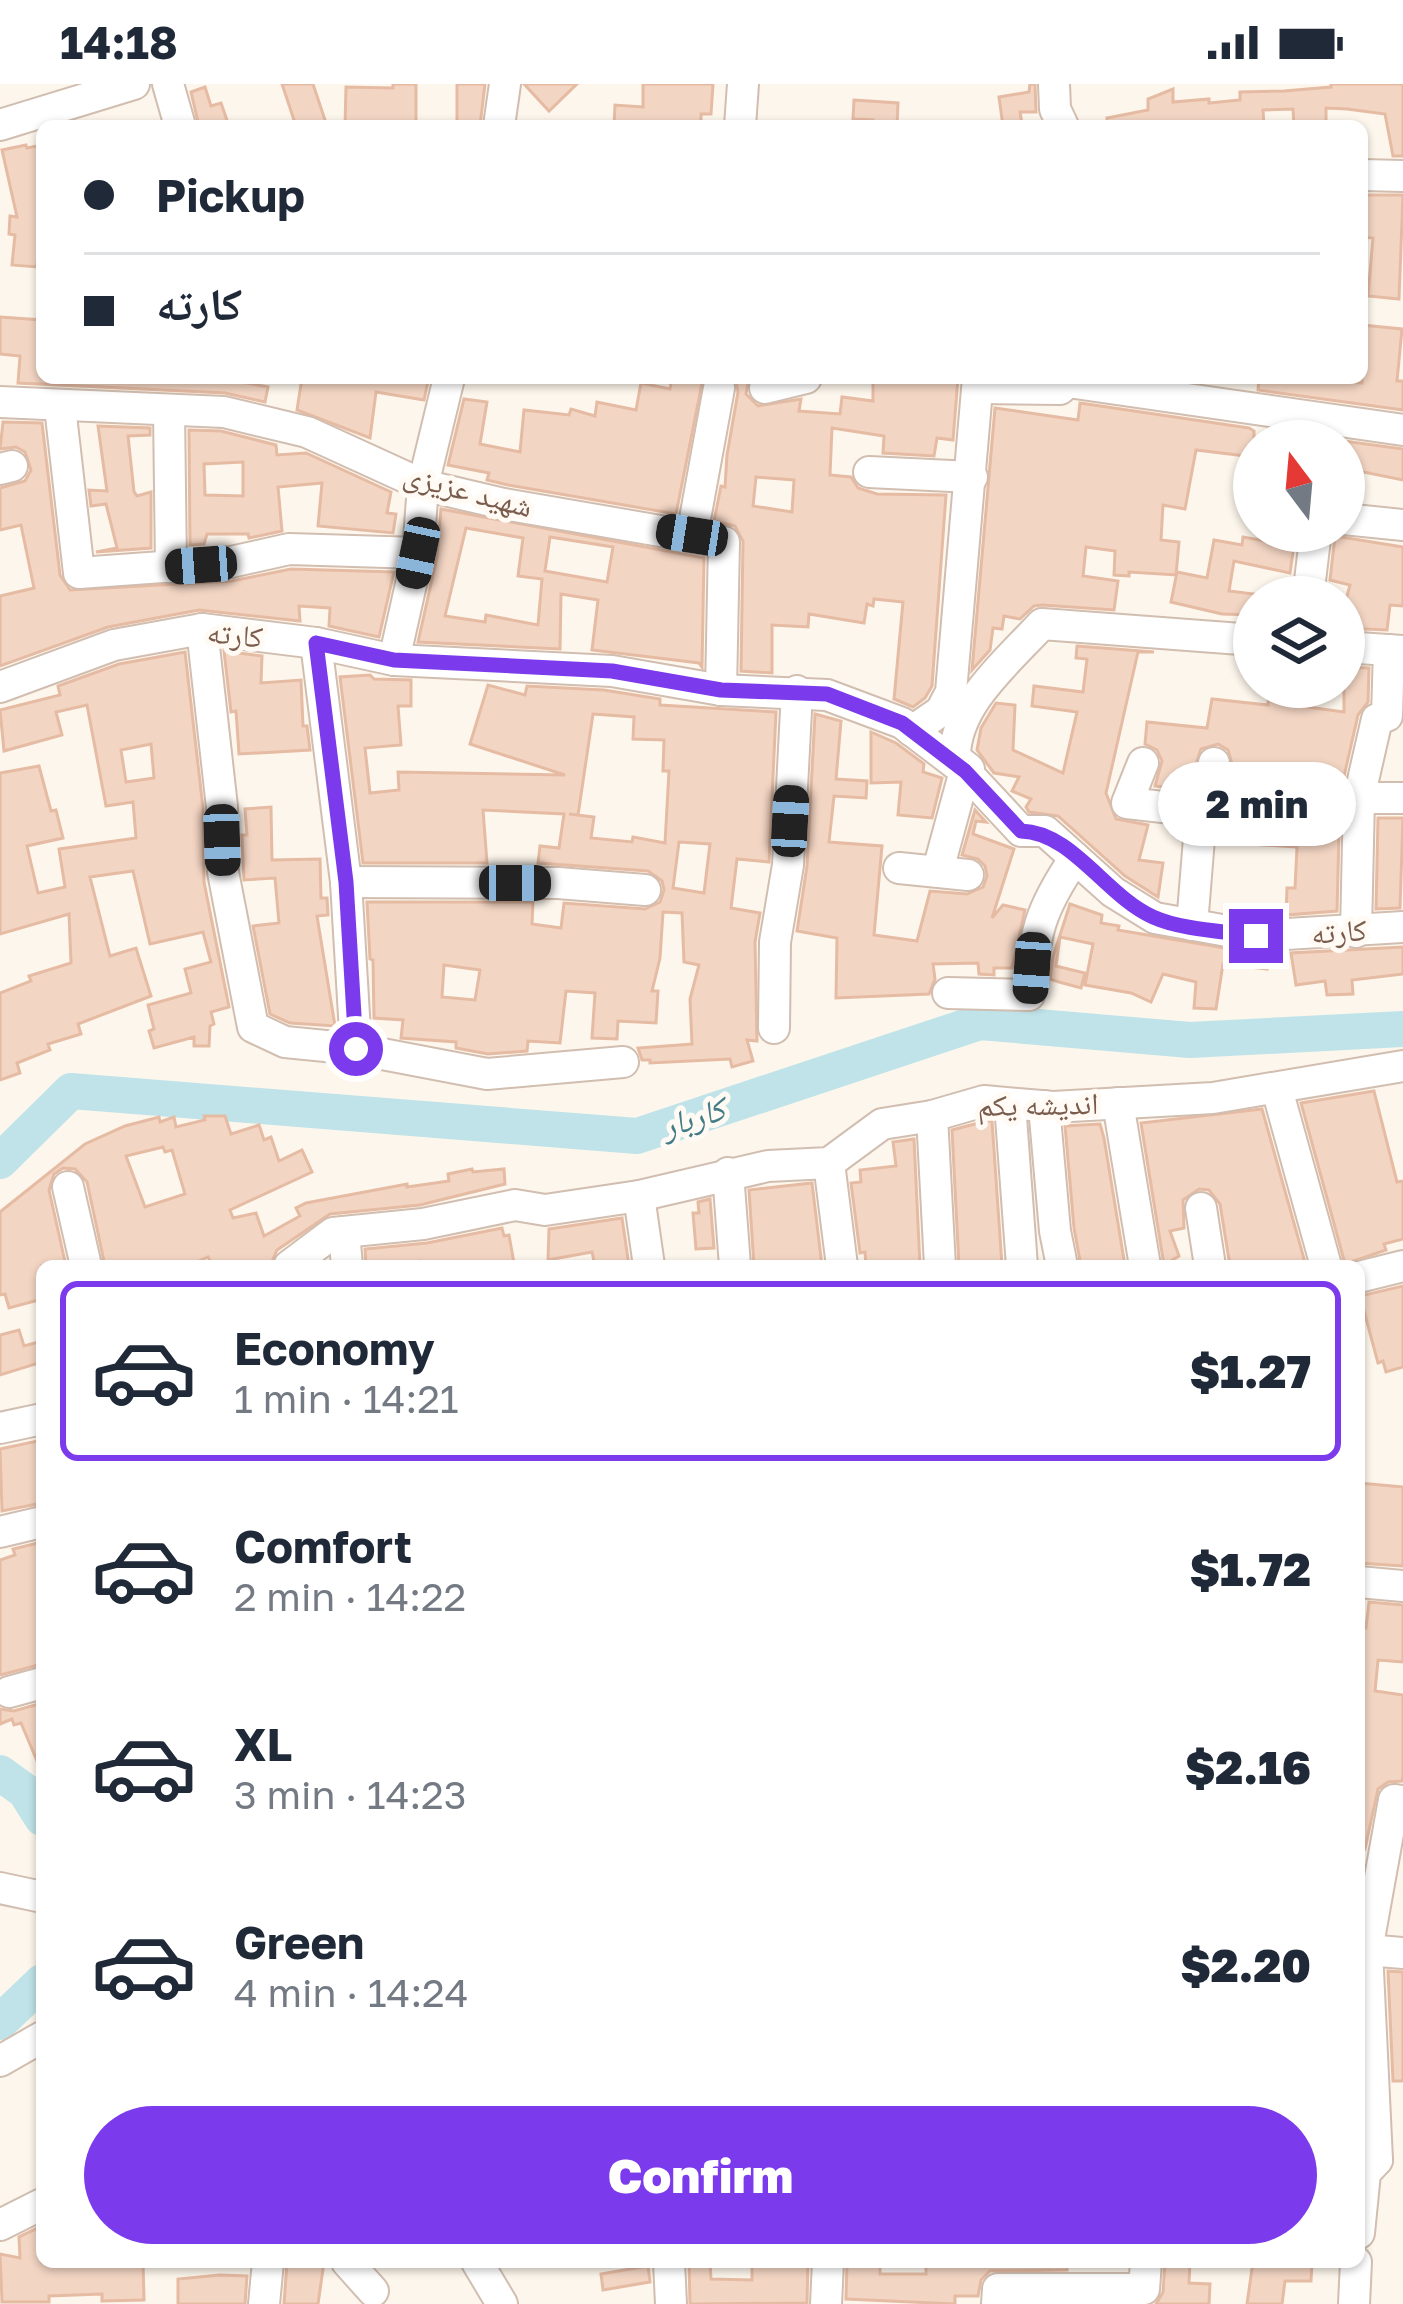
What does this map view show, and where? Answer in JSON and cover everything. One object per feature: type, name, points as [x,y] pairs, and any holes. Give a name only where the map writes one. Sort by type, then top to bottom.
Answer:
[{"type":"street","points":[[0,125],[134,84]]},
{"type":"street","points":[[168,84],[178,120]]},
{"type":"street","points":[[501,120],[505,84]]},
{"type":"street","points":[[740,120],[743,84]]},
{"type":"street","points":[[1054,84],[1054,109],[1060,120]]},
{"type":"street","points":[[1368,175],[1403,176]]},
{"type":"street","points":[[394,660],[418,553],[423,485],[448,384]]},
{"type":"street","points":[[766,388],[782,384]]},
{"type":"street","points":[[912,730],[940,711],[951,692],[979,384]]},
{"type":"street","points":[[992,384],[1060,389],[1064,384]]},
{"type":"street","points":[[1095,384],[1403,430]]},
{"type":"street","points":[[718,388],[692,535],[724,542],[721,690]]},
{"type":"street","name":"شهید عزیزی","points":[[0,402],[224,412],[308,432],[423,485],[504,505],[692,535]]},
{"type":"street","points":[[59,407],[80,573],[231,562],[289,549],[418,553]]},
{"type":"street","points":[[169,410],[172,567]]},
{"type":"street","points":[[869,472],[972,477]]},
{"type":"street","points":[[1365,521],[1403,525]]},
{"type":"street","points":[[1006,816],[978,776],[956,758],[955,736],[981,692],[1042,624],[1233,638]]},
{"type":"street","points":[[202,629],[224,872],[253,1027],[285,1042],[356,1049],[487,1074],[623,1062]]},
{"type":"street","name":"کارته","points":[[0,687],[114,646],[202,629],[316,643],[394,660],[612,671],[721,690],[827,694],[902,723],[965,771],[1021,831],[1045,831],[1113,892],[1155,918],[1256,936],[1403,927]]},
{"type":"street","points":[[316,643],[346,882],[356,1049]]},
{"type":"street","points":[[1356,932],[1359,798],[1377,719],[1387,716],[1396,651],[1365,649]]},
{"type":"street","points":[[774,1028],[775,942],[788,865],[797,691]]},
{"type":"street","points":[[1143,764],[1126,802],[1234,815]]},
{"type":"street","points":[[1192,925],[1201,814],[1214,764]]},
{"type":"street","points":[[899,868],[953,873],[965,771]]},
{"type":"street","points":[[1359,798],[1403,798]]},
{"type":"street","points":[[948,993],[1030,995],[1034,938],[1047,898],[1075,858]]},
{"type":"street","points":[[346,882],[558,883],[645,890]]},
{"type":"street","name":"اندیشه یکم","points":[[829,1163],[882,1124],[984,1102],[1045,1106],[1213,1098],[1403,1066]]},
{"type":"street","points":[[1277,1089],[1324,1260]]},
{"type":"street","points":[[1118,1103],[1144,1260]]},
{"type":"street","points":[[1010,1104],[1022,1260]]},
{"type":"street","points":[[1045,1106],[1054,1231],[1061,1260]]},
{"type":"street","points":[[932,1116],[940,1260]]},
{"type":"street","points":[[298,1260],[333,1233],[422,1224],[515,1205],[545,1210],[639,1196],[768,1166],[829,1163],[841,1260]]},
{"type":"street","points":[[728,1173],[734,1260]]},
{"type":"street","points":[[68,1187],[85,1260]]},
{"type":"street","points":[[639,1196],[648,1260]]},
{"type":"street","points":[[1201,1208],[1209,1260]]},
{"type":"street","points":[[344,1232],[346,1260]]},
{"type":"street","points":[[1365,1276],[1403,1266]]},
{"type":"street","points":[[0,1429],[36,1420]]},
{"type":"street","points":[[0,1532],[36,1523]]},
{"type":"street","points":[[1365,1583],[1403,1586]]},
{"type":"street","points":[[9,1692],[36,1685]]},
{"type":"street","points":[[1390,2159],[1367,2091],[1367,1950],[1399,1800]]},
{"type":"street","points":[[0,1888],[36,1896]]},
{"type":"street","points":[[1367,1950],[1403,1953]]},
{"type":"street","points":[[0,2061],[36,2040]]},
{"type":"street","points":[[1370,2050],[1403,2051]]},
{"type":"street","points":[[0,2225],[36,2207]]},
{"type":"street","points":[[264,2304],[267,2268]]},
{"type":"street","points":[[352,2268],[373,2291]]},
{"type":"street","points":[[481,2268],[502,2304]]},
{"type":"street","points":[[668,2268],[671,2304]]},
{"type":"street","points":[[826,2304],[828,2268]]},
{"type":"street","points":[[997,2304],[998,2289],[1144,2289],[1146,2268]]},
{"type":"street","points":[[1354,2304],[1356,2268]]},
{"type":"building","points":[[282,84],[313,84],[325,120],[294,120]]},
{"type":"building","points":[[393,84],[416,84],[416,120],[345,120],[346,87],[393,88]]},
{"type":"building","points":[[457,84],[485,84],[481,120],[457,120]]},
{"type":"building","points":[[524,84],[577,84],[549,111]]},
{"type":"building","points":[[643,84],[713,84],[711,114],[701,114],[701,120],[614,120],[615,105],[643,107]]},
{"type":"building","points":[[1030,84],[1035,84],[1036,112],[1020,112],[1021,120],[1002,120],[999,97],[1029,92]]},
{"type":"building","points":[[1403,84],[1403,156],[1393,156],[1385,114],[1347,109],[1326,108],[1326,120],[1294,120],[1293,109],[1263,110],[1264,120],[1107,120],[1148,110],[1148,99],[1173,89],[1173,102],[1209,99],[1209,103],[1240,100],[1240,92]]},
{"type":"building","points":[[205,87],[211,106],[221,103],[227,120],[198,120],[191,92]]},
{"type":"building","points":[[854,100],[898,103],[897,120],[853,119]]},
{"type":"building","points":[[36,146],[36,267],[12,265],[15,235],[9,234],[10,216],[17,217],[2,150]]},
{"type":"building","points":[[1368,195],[1403,195],[1399,299],[1368,296],[1373,238],[1368,238]]},
{"type":"building","points":[[0,317],[36,320],[36,384],[18,383],[20,356],[0,354]]},
{"type":"building","points":[[1368,326],[1402,329],[1397,381],[1403,381],[1403,410],[1258,390],[1258,384],[1368,384]]},
{"type":"building","points":[[39,384],[268,387],[265,402],[225,393]]},
{"type":"building","points":[[301,384],[427,384],[424,400],[376,392],[370,438],[297,410]]},
{"type":"building","points":[[641,384],[670,389],[671,384],[702,384],[676,514],[508,485],[487,480],[489,473],[448,465],[464,399],[487,402],[480,444],[520,452],[524,410],[569,415],[571,409],[595,416],[597,402],[636,410]]},
{"type":"building","points":[[736,384],[748,384],[746,394],[758,406],[801,399],[799,411],[840,414],[842,397],[873,401],[873,384],[958,384],[953,440],[937,438],[934,456],[883,453],[884,436],[832,428],[830,475],[851,477],[858,488],[877,494],[946,495],[932,686],[925,698],[913,707],[894,699],[903,602],[874,599],[873,606],[867,604],[864,623],[809,614],[808,627],[772,625],[772,673],[741,671],[743,541],[735,526],[714,521],[721,486],[725,487]],"holes":[[[756,477],[794,480],[792,512],[753,506]]]},
{"type":"building","points":[[1080,403],[1233,426],[1233,454],[1196,450],[1185,509],[1163,505],[1161,540],[1179,542],[1176,575],[1114,575],[1115,551],[1086,547],[1083,576],[1118,581],[1114,610],[1042,605],[1020,619],[1004,616],[1002,629],[993,628],[990,650],[972,670],[995,408],[1078,420]]},
{"type":"building","points":[[3,422],[42,423],[60,575],[70,590],[232,581],[291,569],[394,572],[379,637],[329,626],[330,608],[299,606],[300,621],[199,610],[108,627],[0,666],[0,596],[34,588],[21,525],[0,530],[0,488],[25,481],[31,470],[25,452],[16,447],[0,449]]},
{"type":"building","points":[[98,426],[150,428],[150,435],[128,436],[134,492],[137,496],[151,492],[151,548],[96,552],[117,548],[106,504],[91,506],[89,490],[107,491]]},
{"type":"building","points":[[189,430],[221,431],[276,445],[277,455],[306,453],[391,492],[387,513],[396,514],[393,533],[318,526],[322,483],[278,487],[282,531],[249,538],[248,534],[207,534],[204,544],[190,545]],"holes":[[[243,462],[243,496],[205,495],[204,464]]]},
{"type":"building","points":[[1365,444],[1403,449],[1403,480],[1365,472]]},
{"type":"building","points":[[441,509],[704,558],[702,667],[592,650],[598,600],[561,594],[560,649],[418,642],[437,557]],"holes":[[[466,528],[523,538],[518,576],[542,579],[538,625],[486,615],[485,622],[445,616]],[[550,537],[613,547],[607,582],[545,571]]]},
{"type":"building","points":[[1214,540],[1233,543],[1233,552],[1293,552],[1290,573],[1234,561],[1229,591],[1233,591],[1233,614],[1171,602],[1177,572],[1207,578]]},
{"type":"building","points":[[1365,541],[1403,547],[1403,606],[1390,605],[1387,630],[1365,629],[1365,576],[1330,576],[1333,552],[1365,552]]},
{"type":"building","points":[[1077,646],[1154,652],[1138,652],[1106,793],[1116,819],[1148,825],[1139,860],[1163,863],[1158,897],[1125,876],[1058,816],[1029,812],[1026,807],[1031,799],[1012,791],[1019,777],[994,773],[977,750],[981,728],[996,703],[1015,705],[1013,750],[1063,773],[1077,712],[1032,706],[1034,686],[1083,692],[1087,659],[1076,658]]},
{"type":"building","points":[[224,651],[262,656],[261,683],[301,680],[303,726],[307,726],[310,750],[239,754]]},
{"type":"building","points":[[185,652],[203,808],[204,882],[229,1007],[211,1012],[214,1024],[209,1046],[194,1046],[194,1037],[154,1048],[148,1005],[191,993],[185,969],[211,962],[203,932],[150,944],[133,871],[90,877],[110,956],[136,948],[151,996],[78,1024],[81,1034],[48,1044],[50,1050],[17,1063],[20,1073],[0,1080],[0,993],[31,981],[29,976],[71,963],[69,914],[0,934],[0,773],[39,766],[51,811],[56,810],[63,838],[27,846],[38,893],[65,887],[59,849],[136,838],[133,802],[106,806],[87,705],[56,712],[62,735],[4,751],[0,710],[60,695],[58,686],[119,664]],"holes":[[[151,744],[154,778],[126,782],[121,750]]]},
{"type":"building","points":[[1365,668],[1369,668],[1365,706]]},
{"type":"building","points":[[340,677],[411,680],[411,706],[398,706],[401,745],[365,748],[370,793],[399,790],[398,772],[565,775],[470,744],[488,685],[525,695],[527,686],[604,690],[660,699],[660,705],[776,712],[769,862],[737,859],[731,908],[760,913],[755,942],[757,1041],[747,1040],[753,1061],[732,1067],[730,1059],[642,1060],[638,1048],[692,1044],[690,999],[699,965],[684,962],[682,913],[663,912],[652,991],[658,991],[656,1023],[618,1021],[617,1039],[592,1038],[595,993],[566,991],[560,1043],[528,1041],[527,1051],[488,1054],[456,1048],[456,1042],[401,1038],[403,1020],[374,1018],[367,902],[533,902],[532,924],[561,928],[564,903],[645,909],[660,902],[664,890],[662,881],[648,871],[538,863],[540,846],[559,848],[564,814],[483,810],[487,863],[363,863]],"holes":[[[593,714],[634,717],[633,739],[664,740],[663,771],[669,771],[665,843],[633,837],[632,842],[591,838],[594,817],[569,814],[578,815]],[[679,842],[710,844],[704,893],[673,888]],[[444,965],[480,970],[475,1000],[442,997]]]},
{"type":"building","points":[[1212,699],[1233,701],[1233,708],[1344,712],[1344,708],[1363,708],[1340,794],[1337,911],[1286,915],[1287,888],[1295,888],[1297,847],[1218,842],[1219,833],[1243,832],[1253,816],[1246,800],[1226,794],[1233,767],[1228,750],[1218,744],[1201,749],[1187,790],[1155,786],[1162,761],[1157,750],[1145,744],[1147,722],[1207,728]]},
{"type":"building","points":[[815,714],[841,721],[836,779],[867,781],[866,798],[834,796],[829,842],[882,846],[874,935],[917,941],[930,891],[967,894],[983,887],[985,866],[962,855],[975,810],[986,822],[976,821],[973,834],[1014,849],[992,918],[1003,905],[1025,910],[1012,968],[994,968],[994,975],[979,974],[978,963],[933,964],[935,979],[929,994],[836,998],[837,938],[797,931],[807,866]]},
{"type":"building","points":[[871,732],[924,764],[923,772],[942,778],[932,818],[898,815],[901,782],[871,783]]},
{"type":"building","points":[[271,807],[272,860],[320,859],[321,898],[327,898],[328,915],[317,916],[335,1026],[290,1023],[270,1014],[253,926],[279,923],[275,878],[244,880],[242,835],[247,835],[245,809]]},
{"type":"building","points":[[1378,818],[1403,818],[1400,908],[1376,909]]},
{"type":"building","points":[[1070,904],[1102,915],[1101,923],[1119,926],[1118,930],[1266,955],[1267,969],[1223,964],[1216,1009],[1194,1008],[1196,982],[1163,974],[1151,1002],[1131,993],[1085,985],[1093,944],[1060,937],[1056,966],[1085,973],[1081,988],[1059,982],[1050,979],[1053,957]]},
{"type":"building","points":[[1403,947],[1403,974],[1352,980],[1353,994],[1327,995],[1325,981],[1296,985],[1291,953]]},
{"type":"building","points":[[1374,1091],[1397,1182],[1403,1181],[1403,1239],[1384,1244],[1386,1250],[1344,1260],[1301,1103]]},
{"type":"building","points":[[1262,1109],[1304,1260],[1229,1260],[1220,1204],[1209,1190],[1199,1189],[1183,1200],[1184,1228],[1170,1231],[1179,1256],[1163,1260],[1141,1123]]},
{"type":"building","points":[[204,1116],[225,1116],[231,1134],[259,1125],[264,1140],[271,1137],[279,1161],[302,1150],[312,1172],[230,1210],[233,1218],[256,1213],[264,1236],[300,1216],[296,1208],[306,1203],[449,1181],[448,1174],[472,1169],[504,1169],[505,1184],[420,1205],[330,1214],[277,1250],[273,1260],[104,1260],[87,1182],[75,1169],[63,1168],[54,1174],[49,1190],[65,1260],[36,1260],[36,1301],[9,1308],[5,1294],[0,1295],[0,1212],[85,1144],[159,1117],[160,1122],[174,1117],[176,1127],[205,1120]],"holes":[[[163,1147],[165,1152],[172,1150],[185,1194],[145,1207],[126,1156]]]},
{"type":"building","points":[[992,1121],[1002,1260],[959,1260],[952,1130]]},
{"type":"building","points":[[1100,1124],[1124,1260],[1080,1260],[1065,1126]]},
{"type":"building","points":[[914,1139],[920,1260],[866,1260],[865,1252],[860,1253],[851,1183],[861,1182],[860,1170],[896,1166],[893,1142]]},
{"type":"building","points":[[812,1183],[821,1260],[754,1260],[749,1190]]},
{"type":"building","points":[[710,1199],[714,1248],[696,1249],[693,1213],[699,1213],[698,1202]]},
{"type":"building","points":[[622,1218],[628,1260],[594,1260],[592,1252],[548,1260],[549,1229]]},
{"type":"building","points":[[502,1228],[504,1236],[509,1235],[513,1260],[366,1260],[365,1249]]},
{"type":"building","points":[[1403,1286],[1403,1367],[1386,1372],[1383,1361],[1378,1363],[1365,1315],[1365,1295]]},
{"type":"building","points":[[19,1330],[24,1346],[36,1343],[36,1364],[0,1375],[0,1335]]},
{"type":"building","points":[[36,1441],[36,1504],[2,1511],[0,1449]]},
{"type":"building","points":[[1365,1484],[1403,1487],[1403,1566],[1365,1563]]},
{"type":"building","points":[[36,1543],[36,1666],[0,1675],[0,1560],[15,1555],[13,1549]]},
{"type":"building","points":[[1369,1602],[1403,1605],[1403,1662],[1378,1660],[1375,1691],[1403,1695],[1403,1776],[1402,1781],[1378,1789],[1365,1849],[1365,1628]]},
{"type":"building","points":[[36,1705],[36,1759],[21,1723],[14,1725],[12,1719],[0,1724],[0,1709],[14,1711]]},
{"type":"building","points":[[1388,1971],[1403,1972],[1403,2081],[1393,2081]]},
{"type":"building","points":[[36,2229],[36,2268],[143,2268],[144,2300],[102,2301],[102,2294],[49,2296],[49,2302],[2,2302],[0,2254],[20,2258],[19,2237]]},
{"type":"building","points":[[287,2268],[323,2268],[318,2304],[284,2304]]},
{"type":"building","points":[[648,2268],[650,2282],[603,2290],[601,2274]]},
{"type":"building","points":[[689,2268],[710,2268],[711,2279],[752,2280],[752,2268],[808,2268],[807,2303],[690,2304]]},
{"type":"building","points":[[847,2268],[926,2274],[926,2268],[1067,2268],[990,2271],[981,2280],[978,2296],[955,2296],[955,2304],[846,2299]]},
{"type":"building","points":[[1165,2268],[1190,2268],[1189,2283],[1210,2284],[1209,2304],[1156,2304],[1163,2292]]},
{"type":"building","points":[[1252,2268],[1312,2268],[1311,2281],[1285,2281],[1282,2304],[1247,2304]]},
{"type":"building","points":[[247,2276],[245,2304],[178,2304],[178,2279]]},
{"type":"waterway","name":"کاربار","points":[[0,1161],[71,1091],[637,1136],[980,1022],[1190,1040],[1403,1029]]},
{"type":"waterway","name":"کاربار","points":[[0,1773],[25,1791],[36,1808]]},
{"type":"waterway","name":"کاربار","points":[[0,2022],[36,1988]]},
{"type":"route","points":[[356,1049],[346,882],[316,643],[394,660],[612,671],[721,690],[827,694],[902,723],[965,771],[1021,831],[1045,831],[1113,892],[1155,918],[1256,936]]}]
